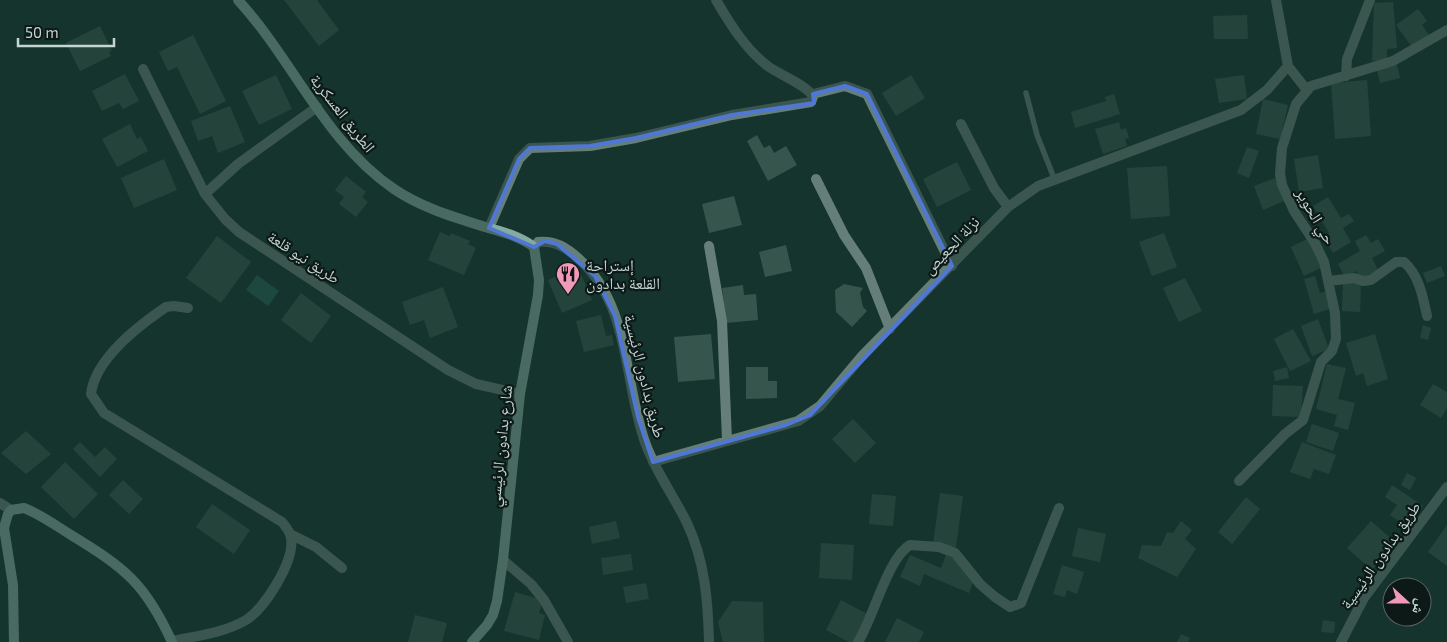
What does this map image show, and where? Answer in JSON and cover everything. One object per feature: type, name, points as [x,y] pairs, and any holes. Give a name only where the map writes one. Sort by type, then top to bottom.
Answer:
[{"type":"main road","name":"الطريق العسكرية","points":[[238,0],[269,38],[351,151],[395,189],[420,204],[522,239],[534,247]]},
{"type":"main road","name":"شارع بدادون الرئيسي","points":[[472,642],[493,615],[504,560],[520,394],[538,296],[534,247]]},
{"type":"main road","points":[[13,641],[13,584],[4,528],[11,510],[24,508],[126,572],[147,596],[172,641]]},
{"type":"street","points":[[716,0],[740,38],[766,65],[813,94],[846,86],[867,94],[952,266]]},
{"type":"street","points":[[1276,0],[1288,66],[1306,89],[1393,61],[1447,30]]},
{"type":"street","points":[[1346,76],[1347,59],[1370,0]]},
{"type":"street","name":"نزلة الجعيص","points":[[653,462],[786,425],[810,414],[1008,207],[1038,186],[1054,178],[1242,110],[1267,90],[1288,66]]},
{"type":"street","name":"طريق نيو قلعة","points":[[143,70],[205,194],[225,219],[239,232],[448,370],[476,384],[520,394]]},
{"type":"street","name":"حي الحوير","points":[[1239,481],[1285,434],[1303,420],[1321,362],[1332,351],[1336,339],[1336,324],[1324,262],[1315,243],[1286,195],[1280,174],[1286,134],[1296,104],[1306,89]]},
{"type":"street","points":[[489,228],[519,159],[530,148],[590,146],[636,138],[732,114],[807,104],[813,100],[813,94]]},
{"type":"street","points":[[205,194],[238,164],[318,107]]},
{"type":"street","points":[[961,124],[994,188],[1008,207]]},
{"type":"street","points":[[816,179],[844,235],[866,268],[890,329]]},
{"type":"street","name":"طريق بدادون الرئيسية","points":[[534,247],[538,242],[551,242],[574,255],[595,276],[609,299],[622,339],[638,417],[653,462],[694,540],[707,593],[709,642]]},
{"type":"street","points":[[709,246],[722,322],[727,440]]},
{"type":"street","points":[[1329,281],[1354,278],[1363,281],[1370,280],[1396,262],[1404,262],[1411,268],[1416,279],[1427,316]]},
{"type":"street","points":[[172,641],[222,630],[246,620],[272,592],[288,559],[292,540],[282,522],[104,413],[90,394],[91,387],[100,371],[123,340],[166,307],[188,308]]},
{"type":"street","name":"طريق بدادون الرئيسية","points":[[1341,642],[1364,598],[1447,487]]},
{"type":"street","points":[[0,503],[11,510]]},
{"type":"street","points":[[858,642],[893,566],[901,552],[910,545],[939,547],[955,553],[994,597],[1010,607],[1021,603],[1059,508]]},
{"type":"street","points":[[290,534],[316,547],[342,568]]},
{"type":"street","points":[[504,560],[532,584],[544,600],[568,642]]},
{"type":"lane","points":[[1026,94],[1037,135],[1054,178]]},
{"type":"highlighted area","points":[[845,86],[867,94],[952,266],[810,415],[786,425],[653,462],[638,417],[615,316],[595,276],[557,244],[545,241],[534,247],[489,228],[519,159],[530,148],[590,146],[636,138],[732,115],[814,103],[813,94]]},
{"type":"shaded area","points":[[257,275],[279,291],[268,306],[246,290]]},
{"type":"building","points":[[284,0],[317,0],[339,30],[319,46]]},
{"type":"building","points":[[1393,2],[1397,48],[1387,49],[1387,60],[1372,61],[1374,3]]},
{"type":"building","points":[[1418,9],[1427,21],[1422,25],[1429,35],[1412,47],[1396,25]]},
{"type":"building","points":[[1247,15],[1248,39],[1214,39],[1213,16]]},
{"type":"building","points":[[100,26],[112,51],[109,52],[111,56],[80,71],[66,43]]},
{"type":"building","points":[[193,35],[226,101],[200,114],[177,67],[168,71],[159,52]]},
{"type":"building","points":[[1397,65],[1400,78],[1380,83],[1377,70]]},
{"type":"building","points":[[125,74],[139,101],[123,109],[119,103],[102,111],[92,91]]},
{"type":"building","points":[[276,75],[292,109],[259,125],[242,91]]},
{"type":"building","points":[[911,75],[925,98],[896,116],[882,93]]},
{"type":"building","points":[[1244,75],[1247,99],[1219,103],[1215,79]]},
{"type":"building","points":[[1367,80],[1371,136],[1335,139],[1331,83]]},
{"type":"building","points":[[1114,94],[1120,114],[1075,128],[1071,112],[1106,101],[1105,97]]},
{"type":"building","points":[[1263,99],[1288,105],[1280,139],[1256,134]]},
{"type":"building","points":[[230,106],[245,142],[218,153],[212,136],[198,141],[191,121]]},
{"type":"building","points":[[1119,122],[1121,130],[1126,128],[1129,138],[1125,139],[1127,146],[1103,154],[1095,129]]},
{"type":"building","points":[[130,124],[137,139],[141,137],[148,151],[117,167],[102,139]]},
{"type":"building","points":[[757,135],[764,148],[770,145],[774,153],[786,146],[797,165],[768,181],[747,141]]},
{"type":"building","points":[[1247,147],[1259,151],[1249,178],[1237,173]]},
{"type":"building","points":[[1318,155],[1323,188],[1299,192],[1294,159]]},
{"type":"building","points":[[164,159],[177,190],[134,208],[121,178]]},
{"type":"building","points":[[957,162],[971,190],[937,207],[923,179]]},
{"type":"building","points":[[1167,166],[1170,216],[1131,219],[1127,168]]},
{"type":"building","points":[[346,176],[366,192],[362,197],[368,202],[356,217],[339,204],[344,197],[335,190]]},
{"type":"building","points":[[1275,178],[1284,201],[1263,210],[1254,186]]},
{"type":"building","points":[[734,196],[742,225],[709,233],[702,204]]},
{"type":"building","points":[[1328,197],[1341,218],[1349,214],[1354,221],[1343,228],[1351,242],[1333,253],[1323,236],[1329,233],[1313,206]]},
{"type":"building","points":[[440,232],[450,236],[451,233],[470,241],[468,244],[476,248],[464,275],[428,260]]},
{"type":"building","points":[[1164,233],[1177,267],[1152,276],[1139,242]]},
{"type":"building","points":[[1366,235],[1371,243],[1378,239],[1385,251],[1372,258],[1378,270],[1361,280],[1356,271],[1345,277],[1338,264],[1360,251],[1355,241]]},
{"type":"building","points":[[217,236],[251,262],[221,303],[186,278]]},
{"type":"building","points":[[1309,238],[1322,267],[1304,276],[1291,247]]},
{"type":"building","points":[[786,245],[792,271],[765,277],[759,252]]},
{"type":"building","points":[[1441,266],[1445,276],[1427,283],[1423,273]]},
{"type":"building","points":[[578,267],[592,300],[562,313],[548,280]]},
{"type":"building","points":[[1315,276],[1320,293],[1328,291],[1333,308],[1314,314],[1304,279]]},
{"type":"building","points":[[1185,278],[1202,311],[1179,322],[1163,288]]},
{"type":"building","points":[[1343,281],[1361,282],[1360,312],[1342,311]]},
{"type":"building","points":[[844,284],[863,288],[860,293],[863,307],[867,311],[852,327],[836,312],[835,290]]},
{"type":"building","points":[[743,285],[744,295],[756,294],[758,320],[726,323],[722,288]]},
{"type":"building","points":[[443,287],[458,327],[430,338],[424,320],[410,325],[402,302]]},
{"type":"building","points":[[301,293],[331,316],[311,343],[281,320]]},
{"type":"building","points":[[601,315],[606,336],[612,335],[614,345],[584,352],[576,321]]},
{"type":"building","points":[[1318,319],[1329,349],[1312,356],[1301,326]]},
{"type":"building","points":[[1423,325],[1431,328],[1428,340],[1420,338]]},
{"type":"building","points":[[1293,329],[1311,361],[1290,371],[1274,339]]},
{"type":"building","points":[[711,334],[715,379],[678,382],[674,337]]},
{"type":"building","points":[[1375,334],[1388,379],[1367,386],[1363,373],[1356,376],[1346,343]]},
{"type":"building","points":[[1327,364],[1346,368],[1338,399],[1355,403],[1348,430],[1334,426],[1337,415],[1316,409]]},
{"type":"building","points":[[746,367],[768,367],[768,381],[777,381],[777,398],[746,399]]},
{"type":"building","points":[[1287,367],[1289,378],[1275,381],[1273,371]]},
{"type":"building","points":[[1433,384],[1447,392],[1447,408],[1441,418],[1420,405]]},
{"type":"building","points":[[1273,385],[1303,386],[1301,417],[1272,416]]},
{"type":"building","points":[[853,419],[876,443],[855,463],[832,439]]},
{"type":"building","points":[[1312,424],[1339,433],[1333,451],[1306,442]]},
{"type":"building","points":[[26,431],[51,454],[26,474],[1,453]]},
{"type":"building","points":[[80,442],[95,457],[105,447],[117,459],[100,477],[73,449]]},
{"type":"building","points":[[1302,442],[1336,455],[1329,474],[1314,469],[1310,479],[1290,472]]},
{"type":"building","points":[[65,462],[98,494],[74,519],[41,487]]},
{"type":"building","points":[[1407,473],[1416,478],[1410,490],[1401,485]]},
{"type":"building","points":[[123,480],[143,499],[129,514],[109,495]]},
{"type":"building","points":[[1392,485],[1423,506],[1409,528],[1390,515],[1397,505],[1385,497]]},
{"type":"building","points":[[940,493],[963,496],[956,547],[933,544]]},
{"type":"building","points":[[872,494],[896,496],[893,526],[869,524]]},
{"type":"building","points":[[1246,497],[1260,509],[1232,544],[1218,532]]},
{"type":"building","points":[[212,504],[250,530],[234,554],[196,527]]},
{"type":"building","points":[[616,521],[620,538],[592,544],[589,527]]},
{"type":"building","points":[[1181,521],[1192,530],[1185,539],[1196,549],[1177,577],[1138,558],[1142,545],[1161,546],[1167,532],[1173,533]]},
{"type":"building","points":[[1371,521],[1396,543],[1372,570],[1347,548]]},
{"type":"building","points":[[1447,525],[1447,566],[1428,552]]},
{"type":"building","points":[[1078,528],[1106,534],[1100,562],[1072,556]]},
{"type":"building","points":[[821,543],[854,545],[852,580],[819,578]]},
{"type":"building","points":[[631,554],[633,570],[603,575],[601,558]]},
{"type":"building","points":[[910,555],[941,568],[946,555],[962,562],[974,580],[969,593],[924,574],[920,586],[900,577]]},
{"type":"building","points":[[1062,565],[1084,572],[1077,594],[1067,590],[1065,597],[1053,594]]},
{"type":"building","points":[[646,583],[649,599],[626,603],[623,587]]},
{"type":"building","points":[[515,592],[543,600],[539,613],[545,615],[539,640],[504,631]]},
{"type":"building","points":[[841,600],[869,615],[855,642],[849,642],[826,630]]},
{"type":"building","points":[[732,601],[763,602],[764,642],[723,642],[718,622]]},
{"type":"building","points":[[415,615],[447,623],[442,642],[408,642]]},
{"type":"building","points":[[897,618],[924,632],[919,642],[885,642]]},
{"type":"building","points":[[1323,620],[1335,622],[1334,633],[1321,632]]},
{"type":"building","points":[[1181,634],[1190,638],[1188,642],[1177,642]]},
{"type":"place","name":"إستراحة القلعة بدادون","points":[[568,295]]}]
